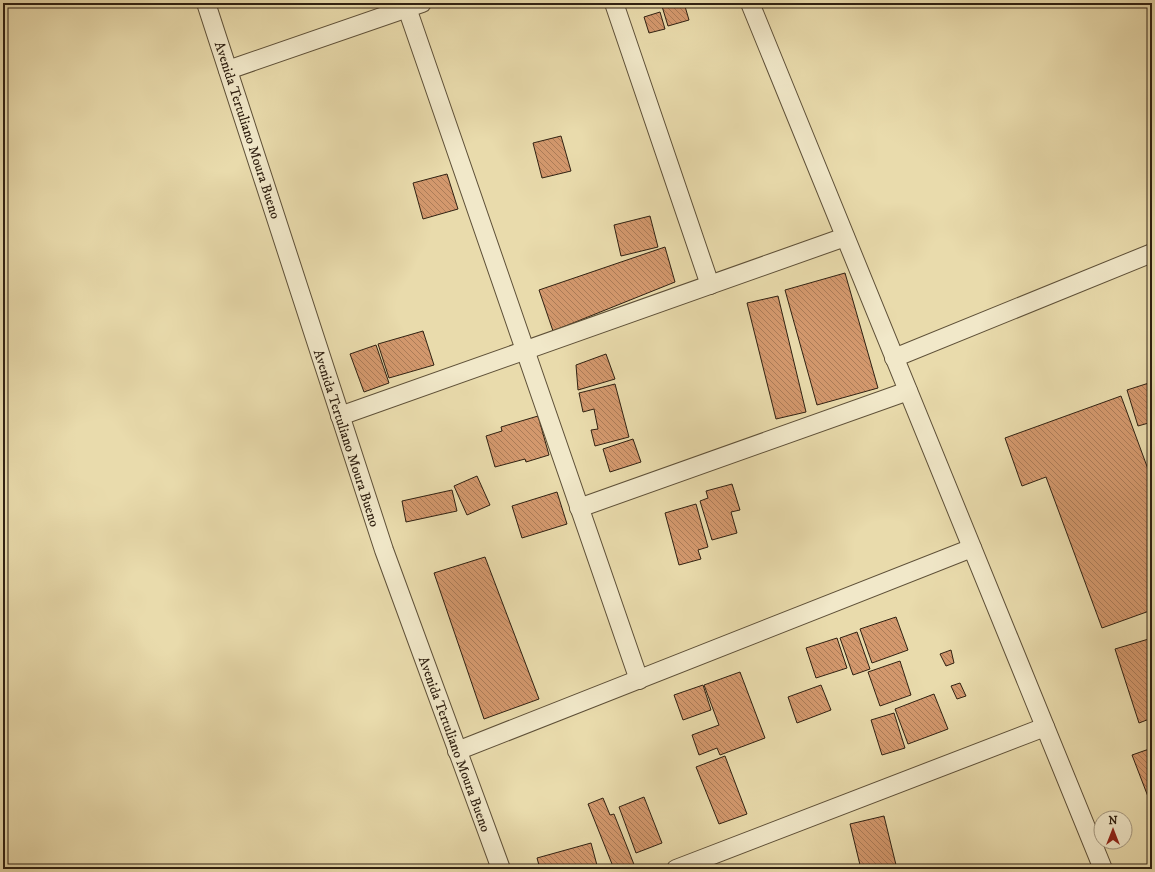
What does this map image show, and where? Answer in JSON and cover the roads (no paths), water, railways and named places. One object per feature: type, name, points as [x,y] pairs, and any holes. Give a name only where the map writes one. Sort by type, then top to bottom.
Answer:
[{"type":"street","name":"Avenida Tertuliano Moura Bueno","points":[[206,3],[384,550],[500,869]]},
{"type":"street","points":[[614,3],[710,285]]},
{"type":"street","points":[[750,3],[1103,869]]},
{"type":"street","points":[[228,70],[414,6],[525,350],[639,680]]},
{"type":"street","points":[[340,416],[845,237]]},
{"type":"street","points":[[894,358],[1152,253]]},
{"type":"street","points":[[579,508],[908,392]]},
{"type":"street","points":[[457,751],[972,548]]},
{"type":"street","points":[[676,869],[1045,727]]}]
